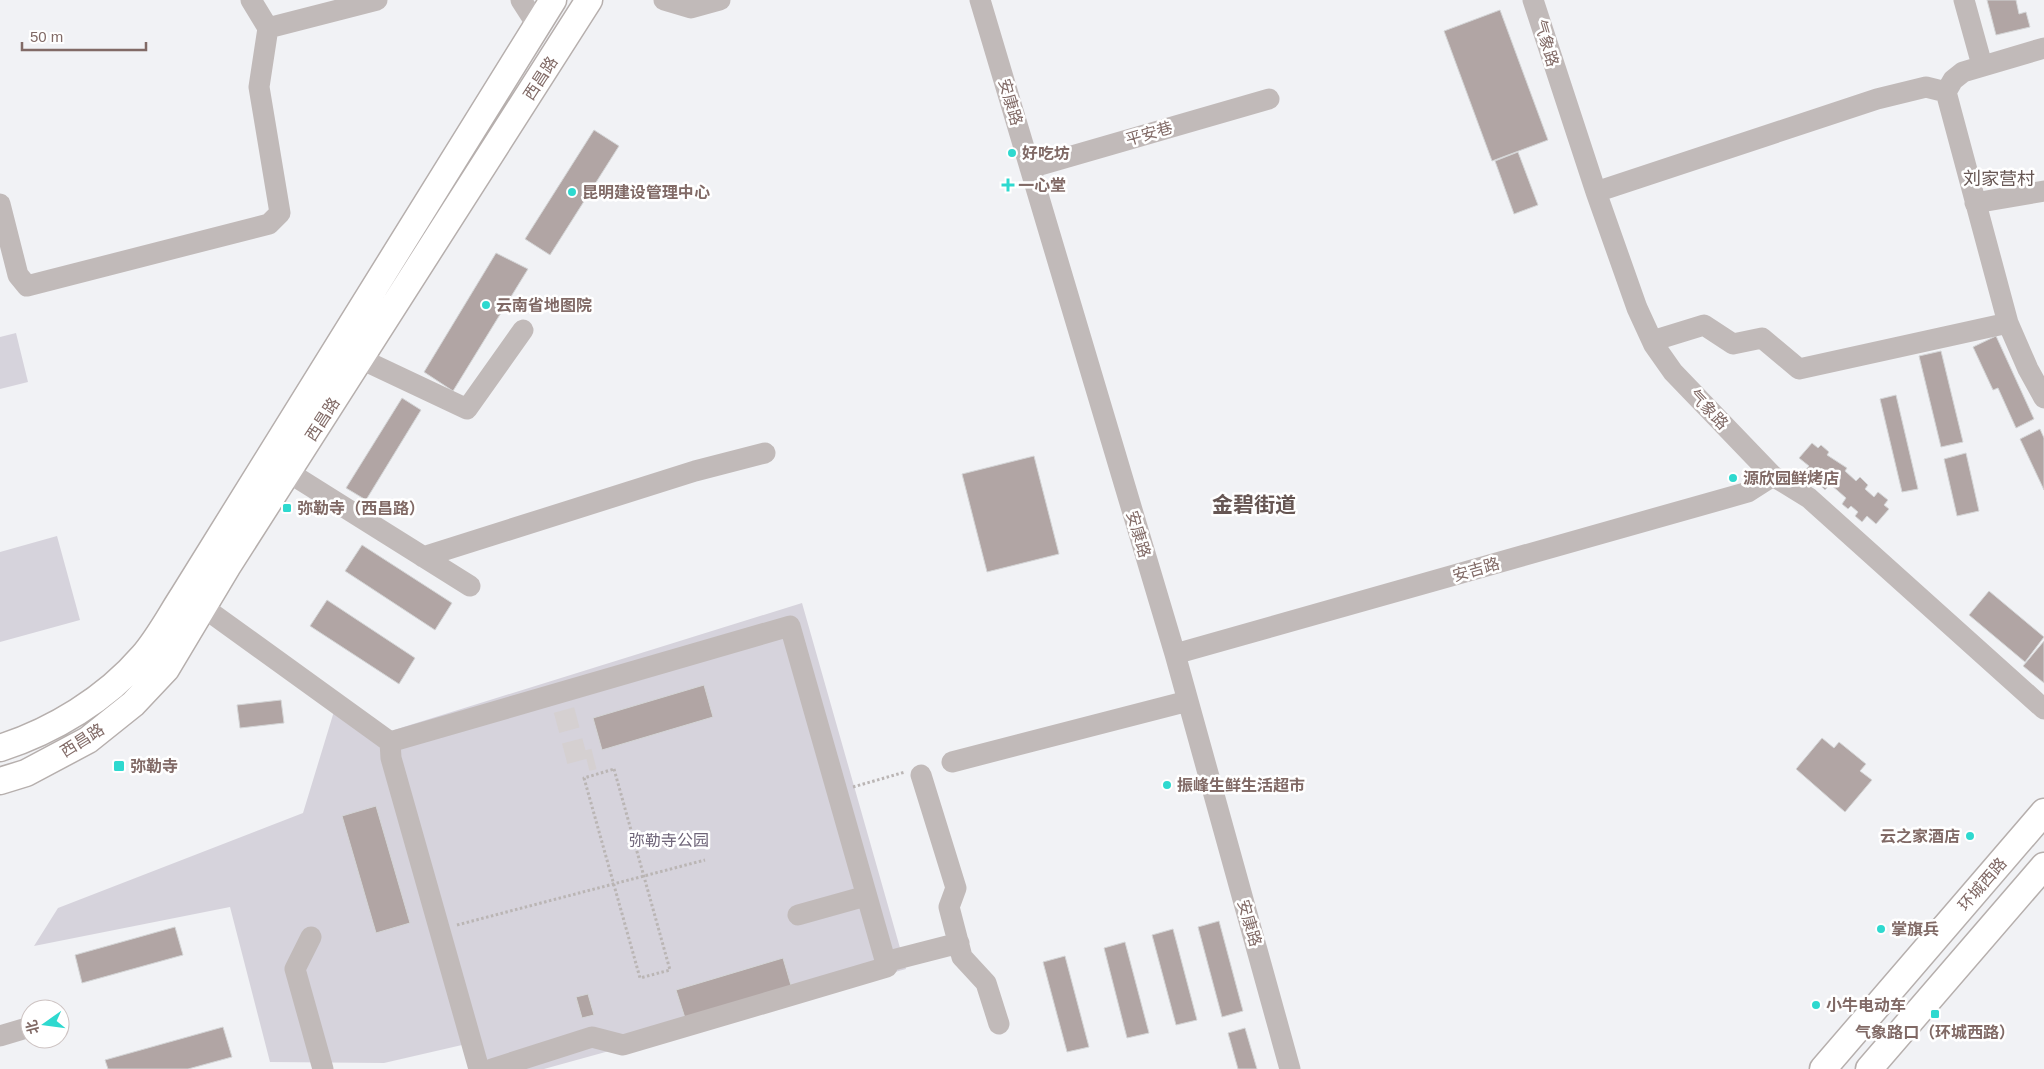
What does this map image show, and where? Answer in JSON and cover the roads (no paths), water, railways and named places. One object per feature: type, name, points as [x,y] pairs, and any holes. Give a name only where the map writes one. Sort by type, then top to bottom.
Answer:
[{"type":"main road","name":"西昌路","points":[[0,748],[24,740],[62,721],[107,691],[143,656],[183,596],[553,0]]},
{"type":"main road","name":"西昌路","points":[[0,781],[26,773],[88,740],[133,704],[166,669],[288,472],[590,0]]},
{"type":"main road","name":"环城西路","points":[[1823,1069],[2044,812]]},
{"type":"main road","points":[[1869,1069],[2044,866]]},
{"type":"street","points":[[0,204],[9,277],[28,286],[269,224],[280,214],[259,87],[268,28],[251,0]]},
{"type":"street","points":[[268,28],[377,0]]},
{"type":"street","points":[[521,0],[536,25]]},
{"type":"street","points":[[664,0],[691,8],[720,0]]},
{"type":"street","name":"安康路","points":[[980,0],[1175,654],[1290,1069]]},
{"type":"street","name":"气象路","points":[[1533,0],[1596,192],[1637,308],[1652,341],[1673,372],[1773,476],[1809,498],[2044,709]]},
{"type":"street","points":[[1964,0],[1982,65]]},
{"type":"street","points":[[2044,48],[1963,72],[1953,80],[1946,92],[2008,323],[2028,369],[2044,398]]},
{"type":"street","points":[[1596,192],[1877,99],[1926,87],[1946,92]]},
{"type":"street","name":"平安巷","points":[[1030,168],[1269,99]]},
{"type":"street","points":[[1975,203],[2044,191]]},
{"type":"street","points":[[1652,341],[1704,325],[1733,344],[1762,338],[1799,369],[2008,323]]},
{"type":"street","points":[[361,359],[467,409],[523,330]]},
{"type":"street","points":[[423,556],[695,470],[765,452]]},
{"type":"street","points":[[288,472],[470,586]]},
{"type":"street","name":"安吉路","points":[[1175,654],[1748,492],[1773,476]]},
{"type":"street","points":[[203,607],[390,742],[562,702],[790,626],[887,967],[623,1045],[592,1037],[492,1069]]},
{"type":"street","points":[[952,762],[1188,701]]},
{"type":"street","points":[[390,742],[391,758],[442,929],[479,1069]]},
{"type":"street","points":[[916,773],[956,888],[949,907],[962,957],[986,983],[999,1024]]},
{"type":"street","points":[[798,914],[866,896]]},
{"type":"street","points":[[311,937],[295,969],[323,1069]]},
{"type":"street","points":[[885,962],[959,943]]},
{"type":"street","points":[[0,1036],[20,1030]]},
{"type":"tunnel","points":[[564,710],[578,763],[594,759]]},
{"type":"place","name":"好吃坊","points":[[1012,153]]},
{"type":"place","name":"一心堂","points":[[1008,185]]},
{"type":"place","name":"昆明建设管理中心","points":[[572,192]]},
{"type":"place","name":"云南省地图院","points":[[486,305]]},
{"type":"place","name":"源欣园鲜烤店","points":[[1733,478]]},
{"type":"place","name":"弥勒寺（西昌路）","points":[[287,508]]},
{"type":"place","name":"弥勒寺","points":[[119,766]]},
{"type":"place","name":"振峰生鲜生活超市","points":[[1167,785]]},
{"type":"place","name":"云之家酒店","points":[[1970,836]]},
{"type":"place","name":"掌旗兵","points":[[1881,929]]},
{"type":"place","name":"小牛电动车","points":[[1816,1005]]},
{"type":"place","name":"气象路口（环城西路）","points":[[1935,1014]]},
{"type":"district","name":"刘家营村","points":[[1999,179]]},
{"type":"district","name":"金碧街道","points":[[1254,505]]},
{"type":"park label","name":"弥勒寺公园","points":[[669,840]]}]
